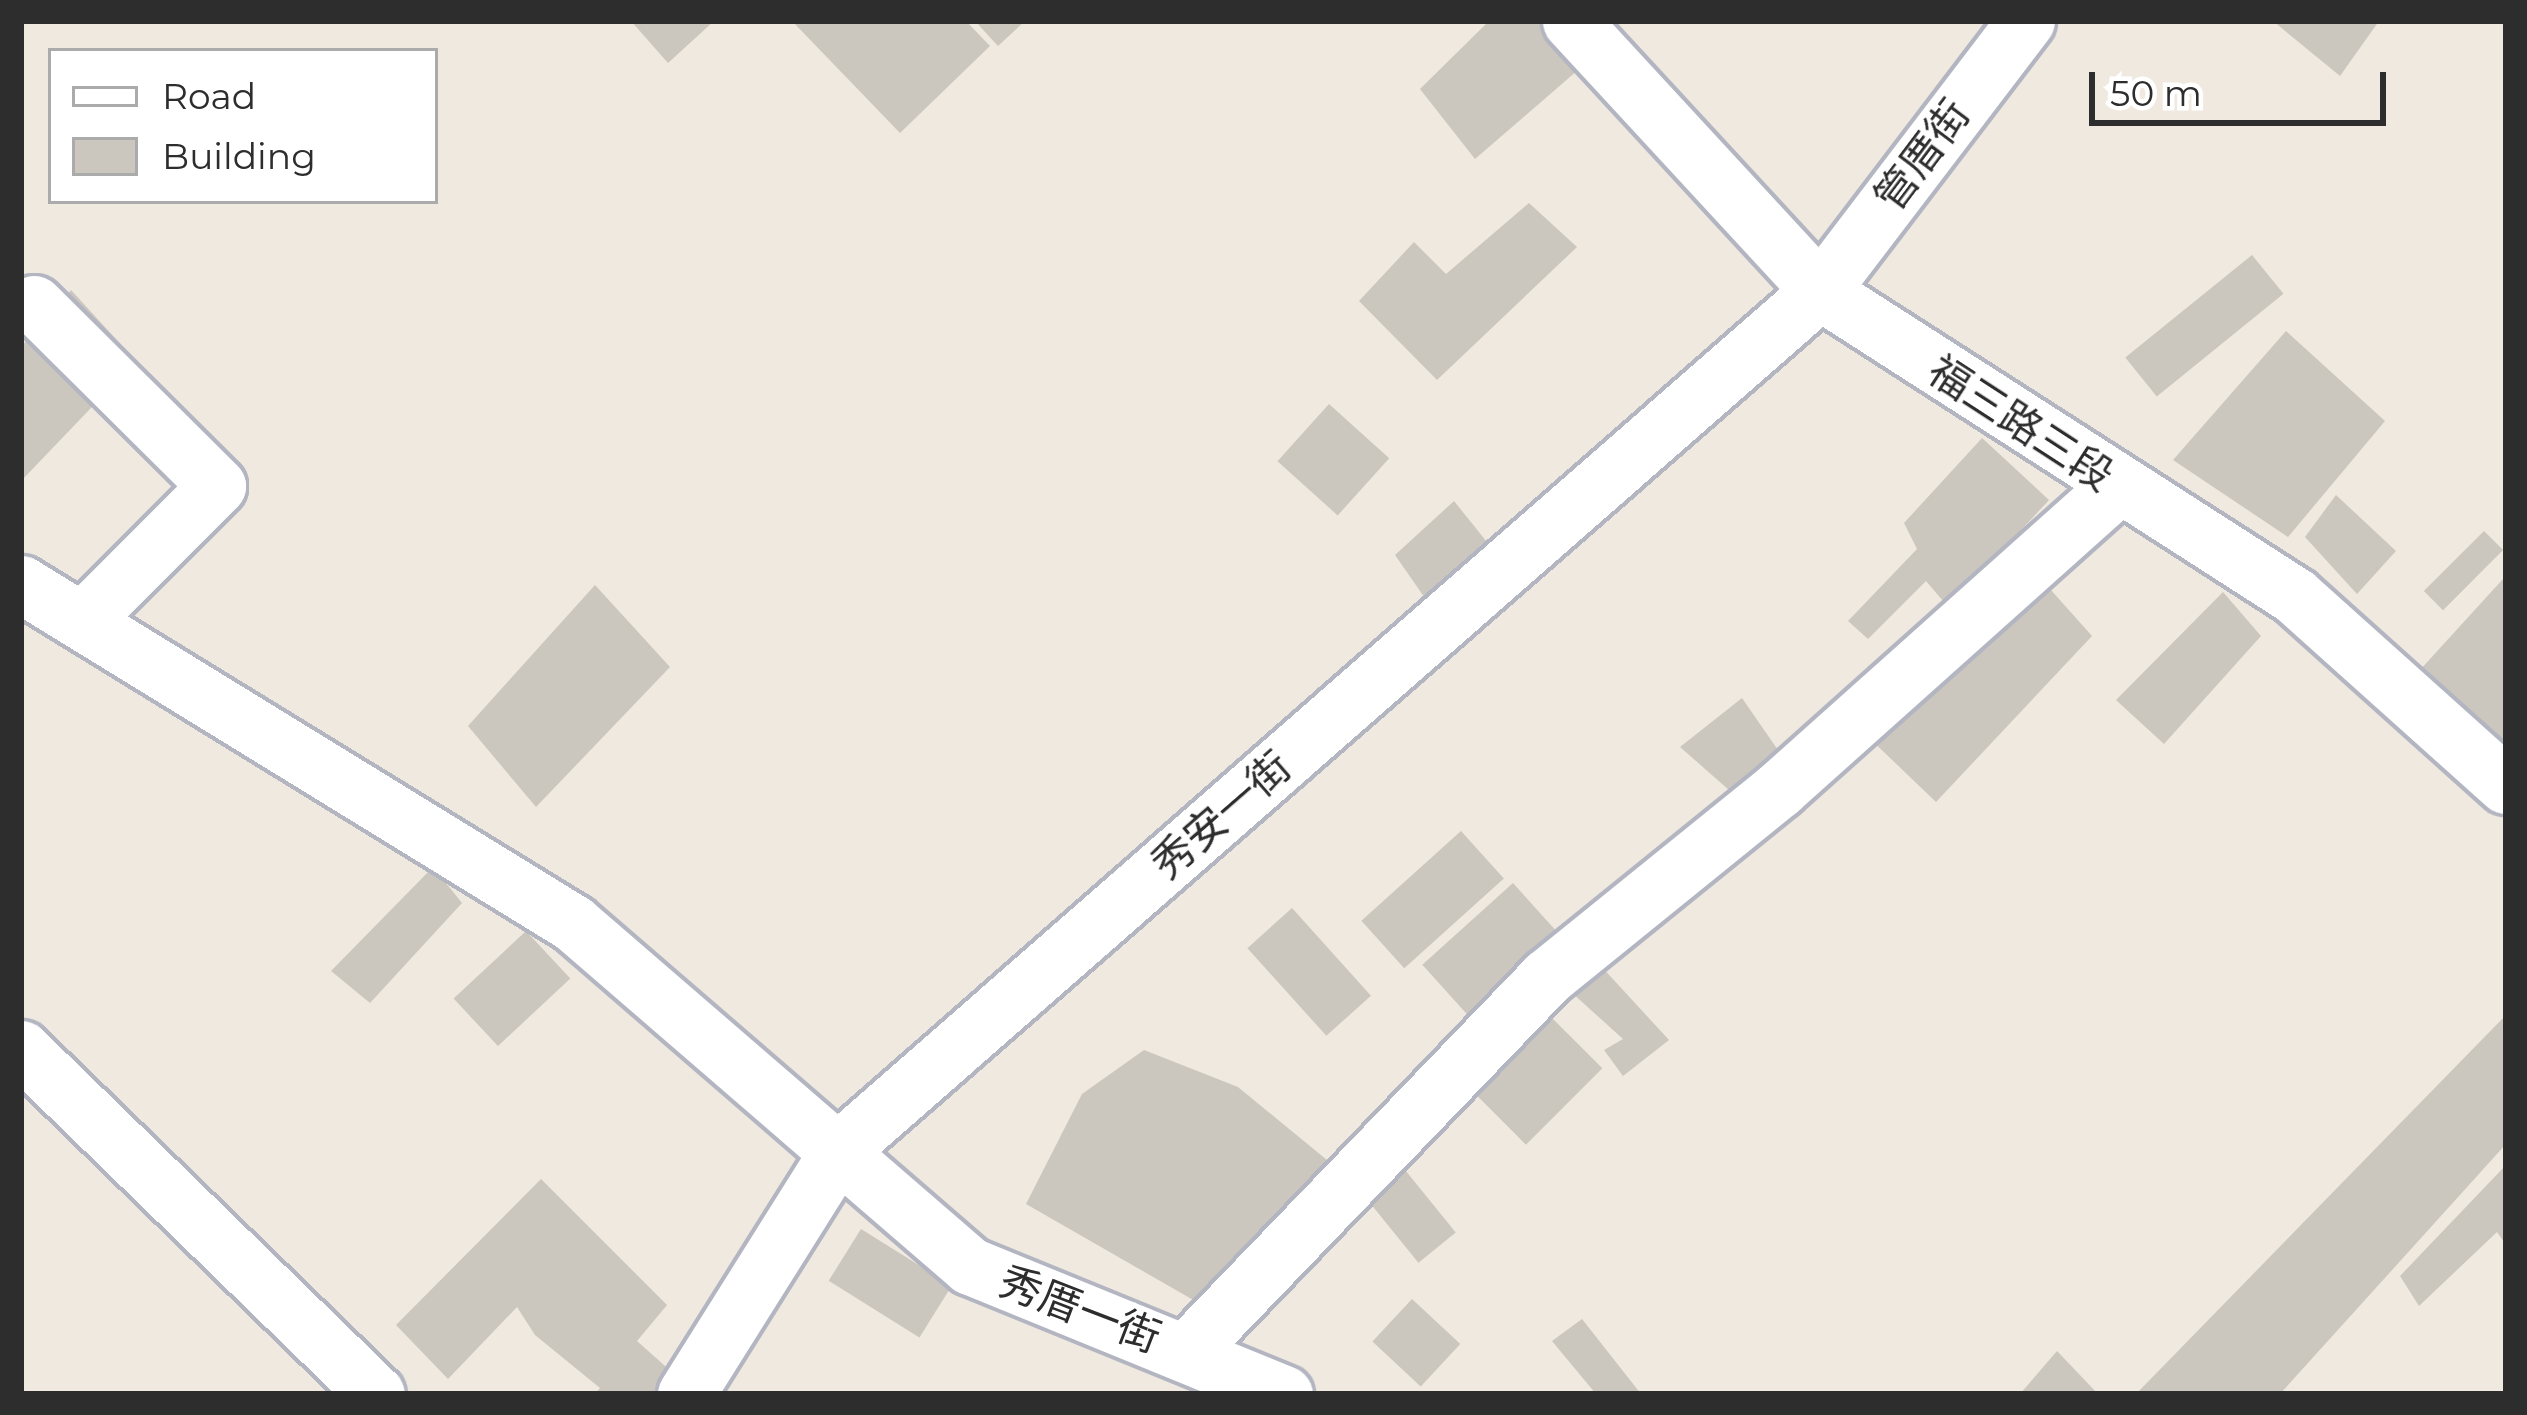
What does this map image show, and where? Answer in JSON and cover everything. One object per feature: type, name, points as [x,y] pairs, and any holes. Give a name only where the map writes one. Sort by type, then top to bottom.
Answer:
[{"type":"street","name":"福三路三段","points":[[1571,21],[1820,290],[2295,596],[2506,785]]},
{"type":"street","name":"管厝街","points":[[1820,290],[2026,21]]},
{"type":"street","name":"秀安一街","points":[[686,1394],[838,1150],[1820,290]]},
{"type":"street","points":[[25,305],[217,486],[83,620]]},
{"type":"street","points":[[1187,1350],[1547,977],[1779,789],[2118,486]]},
{"type":"street","name":"秀厝一街","points":[[21,584],[573,923],[970,1266],[1029,1296],[1187,1350],[1284,1394]]},
{"type":"street","points":[[21,1049],[376,1394]]},
{"type":"building","points":[[631,21],[714,21],[668,63]]},
{"type":"building","points":[[792,21],[966,21],[990,46],[900,133]]},
{"type":"building","points":[[975,21],[1025,21],[998,46]]},
{"type":"building","points":[[1489,21],[1540,21],[1578,70],[1475,159],[1420,89]]},
{"type":"building","points":[[2273,21],[2379,21],[2340,76]]},
{"type":"building","points":[[1529,203],[1577,247],[1437,380],[1359,301],[1414,242],[1446,274]]},
{"type":"building","points":[[2252,255],[2283,294],[2157,396],[2125,358]]},
{"type":"building","points":[[71,290],[136,361],[21,481],[21,347]]},
{"type":"building","points":[[2286,331],[2385,421],[2288,537],[2173,460]]},
{"type":"building","points":[[1329,404],[1389,458],[1338,515],[1277,461]]},
{"type":"building","points":[[1982,438],[2049,500],[1949,608],[1926,581],[1868,639],[1848,621],[1917,549],[1904,523]]},
{"type":"building","points":[[2336,495],[2396,551],[2357,594],[2305,537]]},
{"type":"building","points":[[1454,501],[1499,557],[1436,614],[1395,555]]},
{"type":"building","points":[[2484,531],[2503,550],[2443,610],[2424,591]]},
{"type":"building","points":[[2034,571],[2092,636],[1936,802],[1864,733]]},
{"type":"building","points":[[2503,579],[2506,582],[2506,767],[2409,682]]},
{"type":"building","points":[[595,585],[670,667],[536,807],[468,726]]},
{"type":"building","points":[[2223,592],[2261,636],[2164,744],[2116,700]]},
{"type":"building","points":[[1742,698],[1780,753],[1737,797],[1680,747]]},
{"type":"building","points":[[1461,831],[1504,879],[1404,968],[1361,921]]},
{"type":"building","points":[[433,867],[462,903],[370,1003],[331,971]]},
{"type":"building","points":[[1513,883],[1564,939],[1473,1021],[1422,965]]},
{"type":"building","points":[[1292,908],[1371,996],[1326,1036],[1247,948]]},
{"type":"building","points":[[526,931],[570,979],[498,1046],[454,999]]},
{"type":"building","points":[[1588,952],[1669,1040],[1623,1076],[1604,1050],[1623,1039],[1560,982]]},
{"type":"building","points":[[1538,1004],[1602,1068],[1526,1145],[1462,1080]]},
{"type":"building","points":[[2506,1015],[2506,1144],[2280,1394],[2136,1394]]},
{"type":"building","points":[[1144,1050],[1238,1087],[1327,1160],[1202,1305],[1026,1204],[1082,1094]]},
{"type":"building","points":[[1384,1144],[1456,1233],[1418,1263],[1347,1174]]},
{"type":"building","points":[[2506,1165],[2506,1245],[2497,1232],[2419,1306],[2400,1276]]},
{"type":"building","points":[[541,1179],[667,1305],[637,1341],[683,1382],[674,1394],[595,1394],[600,1388],[535,1335],[517,1307],[448,1379],[396,1325]]},
{"type":"building","points":[[861,1229],[952,1286],[919,1337],[829,1281]]},
{"type":"building","points":[[1412,1299],[1460,1344],[1421,1386],[1372,1341]]},
{"type":"building","points":[[1582,1319],[1641,1394],[1596,1394],[1552,1341]]},
{"type":"building","points":[[2057,1351],[2098,1394],[2020,1394]]}]
